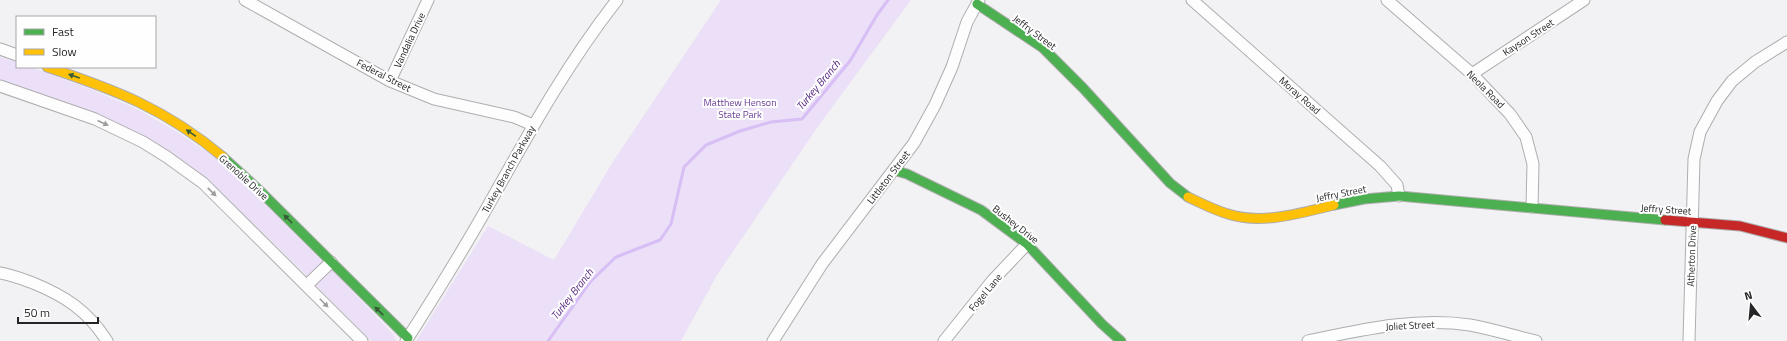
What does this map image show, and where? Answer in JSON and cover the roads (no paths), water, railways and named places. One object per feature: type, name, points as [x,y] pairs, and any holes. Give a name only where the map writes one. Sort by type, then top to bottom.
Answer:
[{"type":"street","name":"Federal Street","points":[[245,0],[390,80],[434,99],[514,117],[533,124]]},
{"type":"street","name":"Vandalia Drive","points":[[390,80],[428,0]]},
{"type":"street","name":"Turkey Branch Parkway","points":[[407,339],[487,208],[533,124],[564,73],[617,0]]},
{"type":"street","name":"Moray Road","points":[[1192,0],[1380,166],[1397,185],[1399,196]]},
{"type":"street","name":"Neola Road","points":[[1387,0],[1472,74],[1510,114],[1526,137],[1533,164],[1532,206]]},
{"type":"street","name":"Kayson Street","points":[[1472,74],[1584,0]]},
{"type":"street","name":"Jeffry Street","points":[[978,2],[1043,48],[1083,88],[1170,183],[1184,195],[1212,209],[1230,215],[1259,219],[1290,215],[1364,199],[1399,196],[1532,206],[1633,218],[1740,226],[1787,238]]},
{"type":"street","name":"Littleton Street","points":[[772,341],[822,264],[914,143],[936,105],[952,67],[967,22],[978,2]]},
{"type":"street","name":"Atherton Drive","points":[[1689,341],[1694,159],[1700,132],[1717,100],[1732,81],[1755,62],[1787,42]]},
{"type":"street","points":[[0,49],[16,56]]},
{"type":"street","name":"Grenoble Drive","points":[[50,68],[127,96],[162,114],[185,129],[230,163],[407,339]]},
{"type":"street","points":[[0,86],[95,119],[136,139],[167,157],[203,183],[362,341]]},
{"type":"street","name":"Bushey Drive","points":[[893,170],[907,174],[981,210],[1027,244],[1102,324],[1121,341]]},
{"type":"street","name":"Fogel Lane","points":[[944,341],[992,281],[1027,244]]},
{"type":"street","points":[[307,285],[331,262]]},
{"type":"street","points":[[0,273],[10,274],[56,292],[82,309],[99,328],[107,341]]},
{"type":"street","name":"Joliet Street","points":[[1308,341],[1374,327],[1428,322],[1471,325],[1536,341]]},
{"type":"waterway","name":"Turkey Branch","points":[[548,341],[591,281],[616,257],[660,240],[671,224],[684,167],[706,145],[740,131],[771,122],[802,119],[850,61],[877,15],[888,0]]},
{"type":"park label","name":"Matthew Henson State Park","points":[[740,108]]}]
